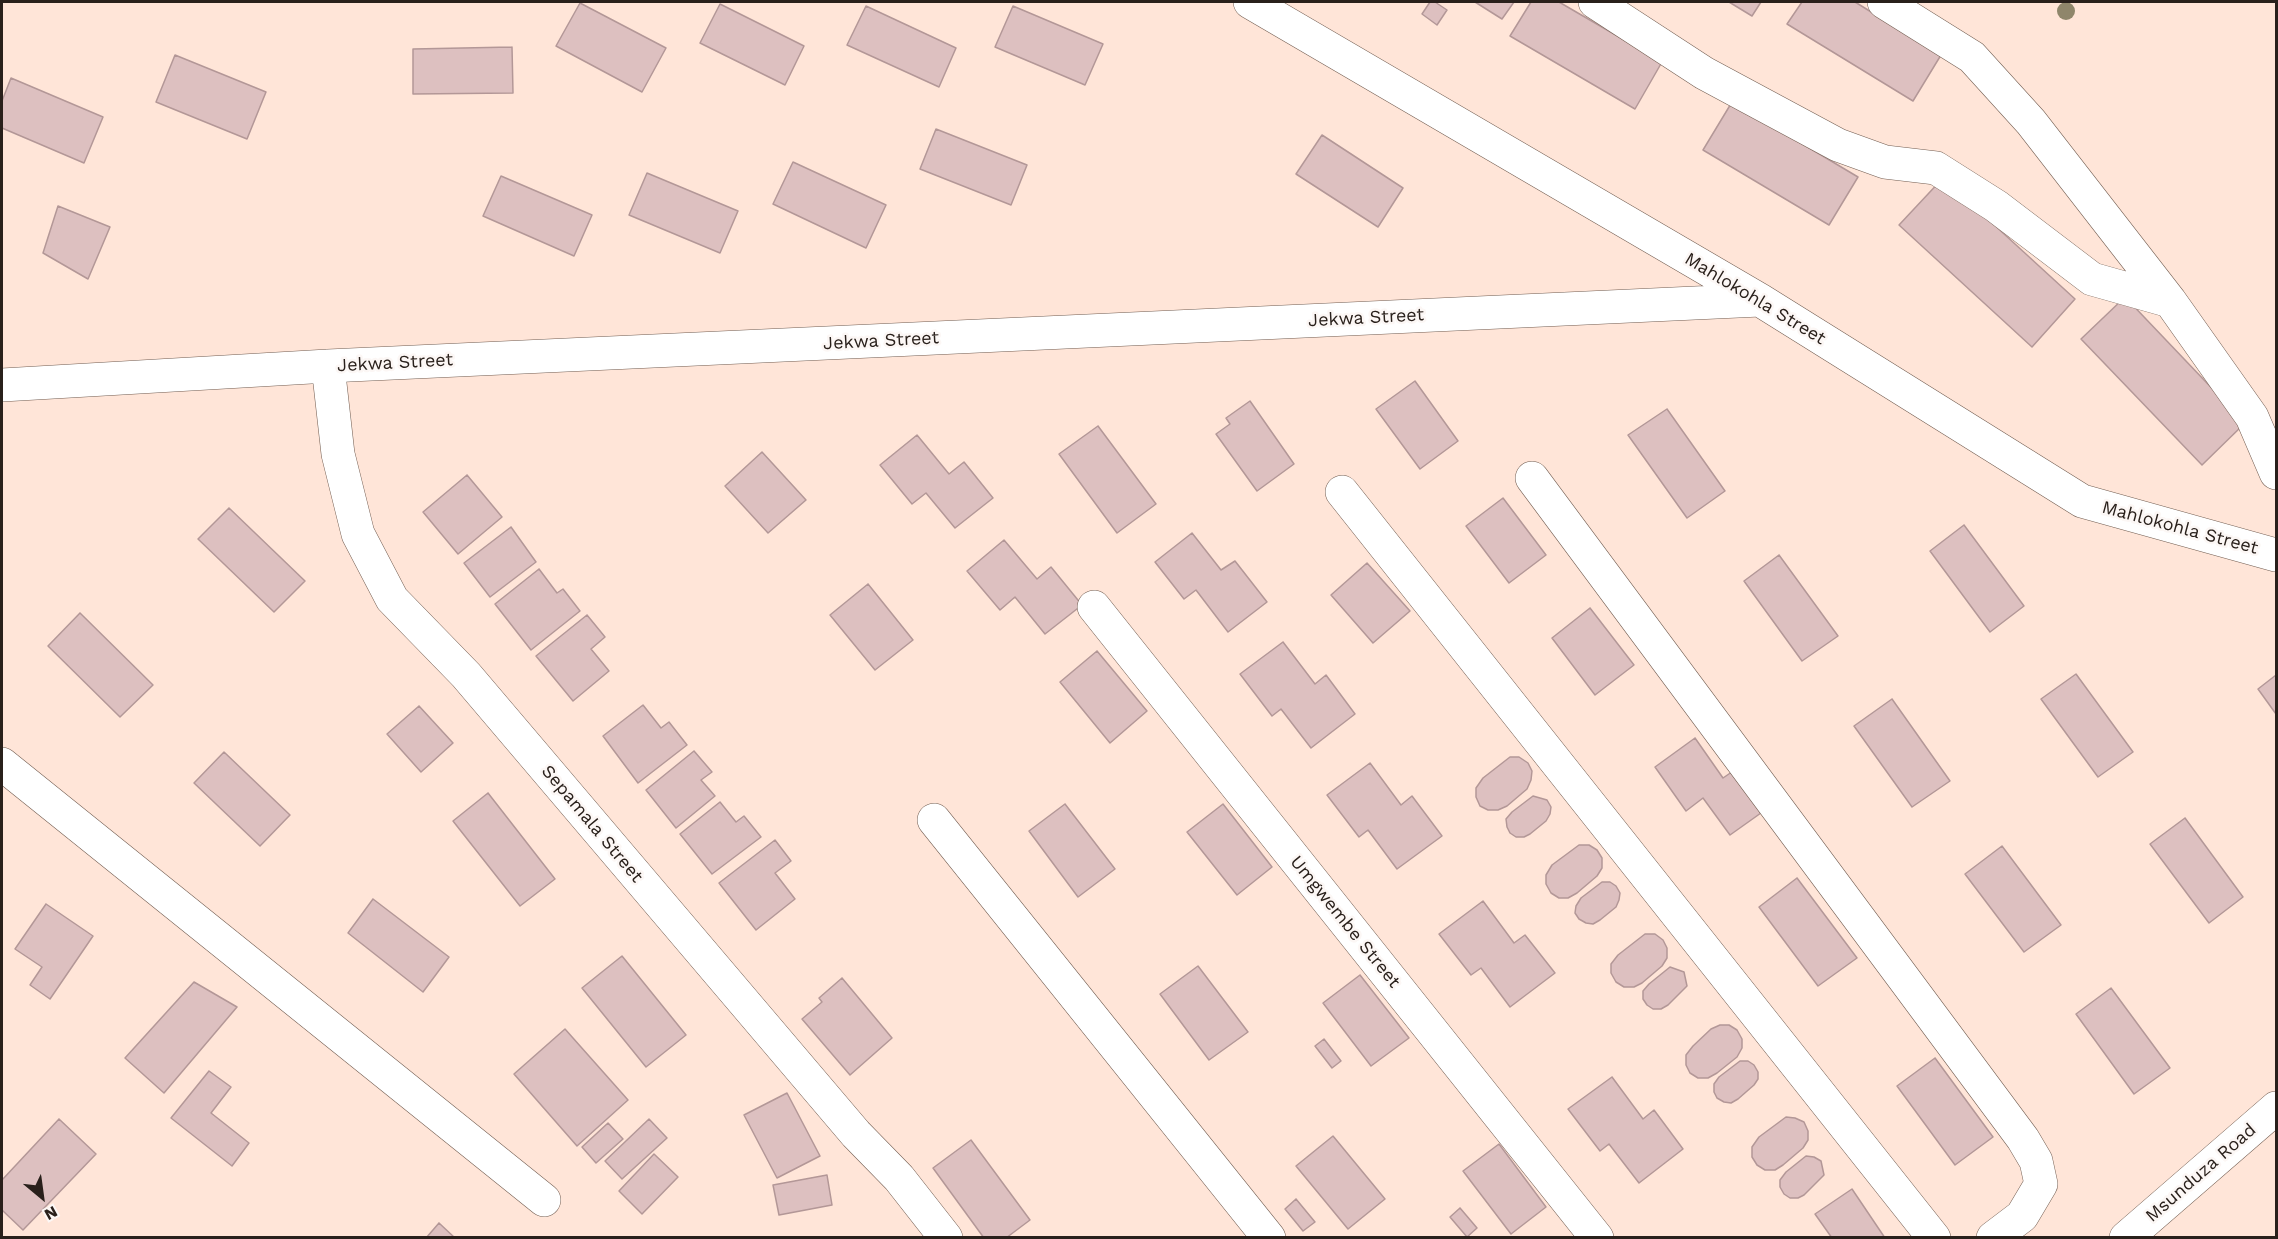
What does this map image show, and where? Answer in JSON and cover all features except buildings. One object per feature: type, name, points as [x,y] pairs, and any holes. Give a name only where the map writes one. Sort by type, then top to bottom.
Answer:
[{"type":"street","name":"Mahlokohla Street","points":[[1250,2],[1760,300],[2082,501],[2277,555]]},
{"type":"street","points":[[1595,2],[1704,73],[1838,145],[1885,162],[1936,168],[1996,206],[2092,279],[2170,302]]},
{"type":"street","points":[[1884,2],[1972,57],[2031,122],[2170,302],[2252,417],[2277,473]]},
{"type":"street","name":"Jekwa Street","points":[[2,385],[328,366],[1760,300]]},
{"type":"street","name":"Sepamala Street","points":[[328,366],[338,454],[358,534],[393,599],[466,675],[848,1125],[899,1178],[946,1238]]},
{"type":"street","points":[[1533,478],[2023,1139],[2036,1161],[2041,1184],[2022,1216],[1993,1238]]},
{"type":"street","points":[[1342,492],[1934,1238]]},
{"type":"street","name":"Umgwembe Street","points":[[1094,607],[1597,1238]]},
{"type":"street","points":[[2,764],[544,1200]]},
{"type":"street","points":[[934,820],[1269,1238]]},
{"type":"street","name":"Msunduza Road","points":[[2126,1238],[2277,1108]]}]
